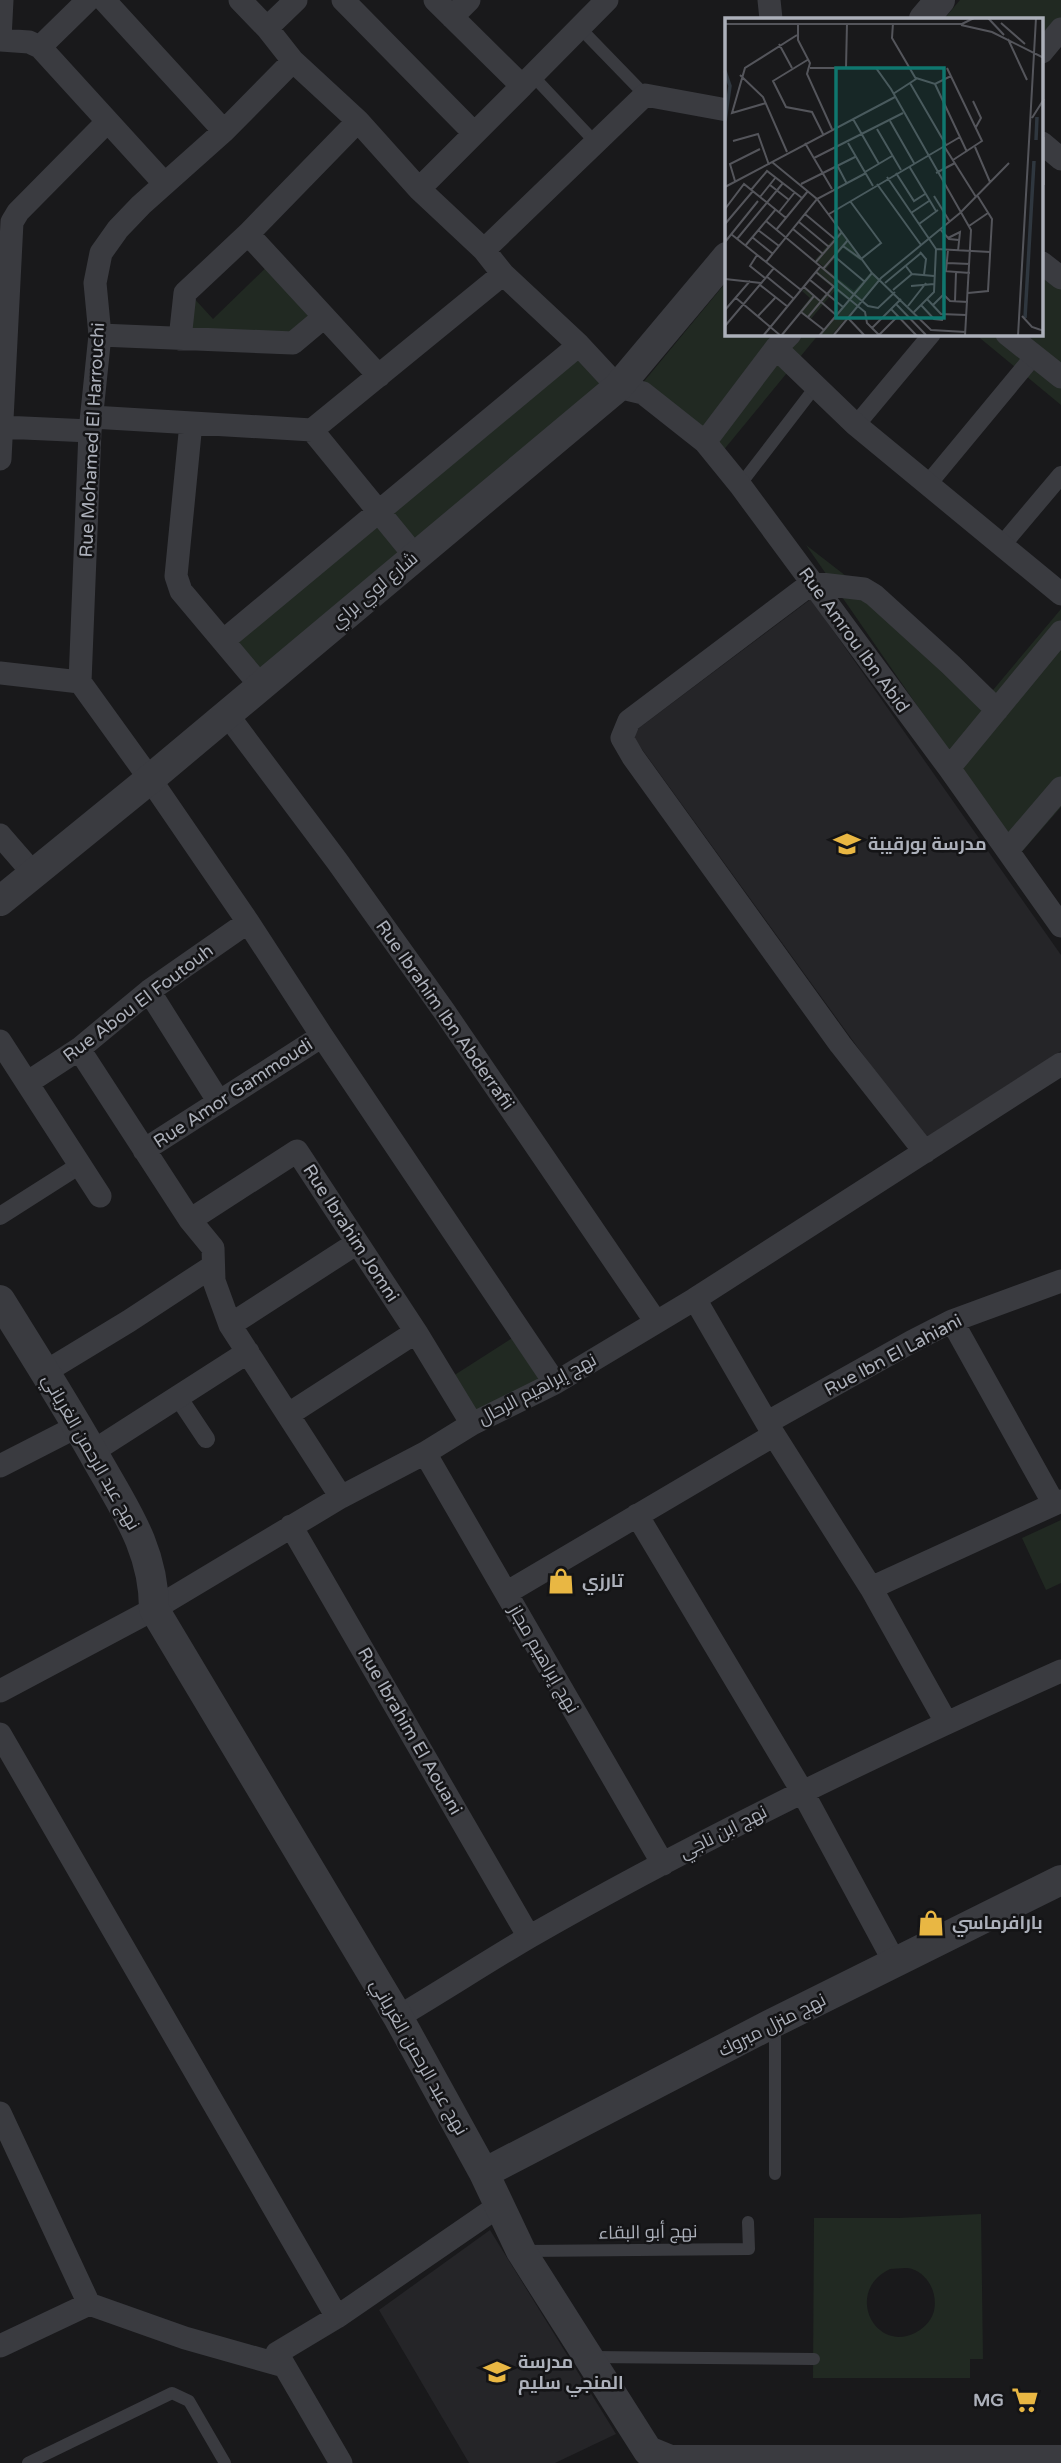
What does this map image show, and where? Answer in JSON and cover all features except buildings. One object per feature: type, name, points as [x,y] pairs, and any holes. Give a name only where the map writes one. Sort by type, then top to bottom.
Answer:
[{"type":"street","points":[[2,0],[0,40],[29,41],[40,47],[164,183]]},
{"type":"street","points":[[40,47],[88,0]]},
{"type":"street","points":[[104,0],[224,131]]},
{"type":"street","points":[[240,0],[293,61],[358,121],[419,189],[484,250],[503,274],[579,345],[618,387]]},
{"type":"street","points":[[267,28],[296,0]]},
{"type":"street","points":[[343,0],[474,133]]},
{"type":"street","points":[[435,0],[527,81]]},
{"type":"street","points":[[452,17],[469,0]]},
{"type":"street","points":[[419,189],[607,0]]},
{"type":"street","points":[[769,0],[772,18]]},
{"type":"street","points":[[925,18],[940,0]]},
{"type":"street","points":[[1044,50],[1060,31]]},
{"type":"street","name":"Rue Mohamed El Harrouchi","points":[[80,682],[91,424],[100,335],[95,283],[101,253],[118,229],[164,183],[224,131],[293,61]]},
{"type":"street","points":[[484,250],[645,94],[725,110]]},
{"type":"street","points":[[180,339],[185,293],[248,234],[358,121]]},
{"type":"street","points":[[0,459],[6,230],[18,212],[107,122]]},
{"type":"street","points":[[1044,145],[1061,159]]},
{"type":"street","points":[[248,234],[379,376]]},
{"type":"street","name":"شارع لوي براي","points":[[0,901],[150,779],[618,387],[725,259]]},
{"type":"street","points":[[1044,265],[1061,278]]},
{"type":"street","points":[[2,426],[191,423],[312,430],[503,274]]},
{"type":"street","points":[[100,335],[293,343],[324,317]]},
{"type":"street","points":[[856,425],[930,336]]},
{"type":"street","points":[[1009,336],[1061,377]]},
{"type":"street","points":[[705,442],[783,341],[816,386],[856,425],[1061,594]]},
{"type":"street","points":[[223,641],[579,345]]},
{"type":"street","points":[[928,484],[1034,356]]},
{"type":"street","name":"Rue Amrou Ibn Abid","points":[[618,387],[643,393],[705,442],[740,485],[949,768],[1061,926]]},
{"type":"street","points":[[191,423],[176,576],[181,591],[260,685]]},
{"type":"street","points":[[312,430],[415,556]]},
{"type":"street","points":[[1002,545],[1061,475]]},
{"type":"street","points":[[925,1152],[840,1044],[622,738],[629,720],[812,583],[864,589],[874,595],[997,710]]},
{"type":"street","points":[[949,768],[1061,632]]},
{"type":"street","points":[[0,673],[80,682],[248,922],[555,1383]]},
{"type":"street","name":"Rue Ibrahim Ibn Abderrafii","points":[[226,713],[337,861],[444,1011],[656,1322]]},
{"type":"street","points":[[1008,850],[1061,788]]},
{"type":"street","points":[[0,835],[33,873]]},
{"type":"street","name":"Rue Abou El Foutouh","points":[[27,1083],[79,1049],[149,991],[248,922]]},
{"type":"street","points":[[149,991],[219,1102]]},
{"type":"street","name":"Rue Amor Gammoudi","points":[[144,1150],[322,1036]]},
{"type":"street","points":[[0,1041],[100,1196]]},
{"type":"street","points":[[79,1049],[190,1220],[213,1248],[214,1281],[230,1325],[341,1497]]},
{"type":"street","name":"نهج إبراهيم الرحال","points":[[0,1692],[154,1609],[291,1526],[425,1453],[472,1424],[555,1383],[695,1299],[1061,1064]]},
{"type":"street","name":"Rue Ibrahim Jomni","points":[[190,1220],[297,1151],[472,1424]]},
{"type":"street","points":[[0,1216],[80,1165]]},
{"type":"street","points":[[230,1325],[357,1243]]},
{"type":"street","points":[[45,1372],[213,1266]]},
{"type":"street","name":"Rue Ibn El Lahiani","points":[[506,1593],[637,1515],[911,1342],[952,1321],[1061,1281]]},
{"type":"street","points":[[695,1299],[771,1429],[871,1588],[946,1722]]},
{"type":"street","name":"نهج عبد الرحمن الغرياني","points":[[0,1300],[135,1524],[154,1589],[154,1609],[398,2018],[484,2173],[520,2251],[648,2451],[670,2460],[1061,2460]]},
{"type":"street","points":[[871,1588],[1058,1503],[952,1321]]},
{"type":"street","points":[[289,1414],[415,1332]]},
{"type":"street","points":[[92,1452],[248,1352]]},
{"type":"street","points":[[178,1397],[205,1439]]},
{"type":"street","points":[[0,1466],[78,1426]]},
{"type":"street","name":"نهج إبراهيم مجاز","points":[[425,1453],[663,1864]]},
{"type":"street","points":[[637,1515],[802,1791],[895,1964]]},
{"type":"street","name":"Rue Ibrahim El Aouani","points":[[291,1526],[530,1937]]},
{"type":"street","name":"نهج ابن ناجي","points":[[398,2018],[530,1937],[802,1791],[1061,1671]]},
{"type":"street","points":[[0,1734],[337,2317]]},
{"type":"street","name":"نهج منزل مبروك","points":[[484,2173],[775,2022],[1061,1880]]},
{"type":"street","points":[[0,2113],[89,2304]]},
{"type":"street","points":[[341,2463],[277,2353],[337,2317],[500,2205]]},
{"type":"street","points":[[0,2346],[89,2304],[185,2338],[284,2366]]},
{"type":"lane","points":[[579,27],[645,94]]},
{"type":"lane","points":[[527,81],[596,143]]},
{"type":"lane","points":[[740,485],[816,386]]},
{"type":"lane","points":[[775,2022],[775,2174]]},
{"type":"lane","name":"نهج أبو البقاء","points":[[520,2251],[749,2249],[748,2222]]},
{"type":"lane","points":[[590,2357],[814,2358]]},
{"type":"lane","points":[[28,2463],[172,2393],[189,2401],[225,2463]]},
{"type":"shaded area","points":[[960,0],[1061,0],[1061,39],[1044,60],[1044,18],[945,18]]},
{"type":"shaded area","points":[[277,257],[335,314],[296,350],[175,345],[181,284],[213,319]]},
{"type":"shaded area","points":[[1044,258],[1061,271],[1061,405],[977,336],[1044,336]]},
{"type":"shaded area","points":[[725,283],[725,336],[817,336],[722,452],[641,385]]},
{"type":"shaded area","points":[[580,354],[611,391],[264,679],[233,642]]},
{"type":"shaded area","points":[[806,545],[993,690],[1061,609],[1061,807],[1020,854]]},
{"type":"shaded area","name":"مدرسة بورقيبة","points":[[811,599],[1061,955],[1061,1051],[924,1139],[631,734]]},
{"type":"shaded area","points":[[514,1337],[541,1379],[480,1418],[453,1376]]},
{"type":"shaded area","points":[[1061,1520],[1061,1583],[1046,1590],[1022,1538]]},
{"type":"shaded area","points":[[981,2214],[983,2359],[970,2359],[970,2378],[813,2378],[814,2218]],"holes":[[[910,2268],[918,2272],[928,2281],[934,2294],[935,2307],[930,2320],[915,2333],[900,2337],[887,2335],[877,2327],[870,2317],[867,2304],[869,2291],[876,2279],[890,2269]]]},
{"type":"shaded area","name":"مدرسة المنجي سليم","points":[[490,2230],[616,2434],[555,2463],[469,2463],[379,2310]]},
{"type":"place","name":"مدرسة بورقيبة","points":[[847,844]]},
{"type":"place","name":"تارزي","points":[[561,1581]]},
{"type":"place","name":"بارافرماسي","points":[[931,1923]]},
{"type":"place","name":"مدرسة المنجي سليم","points":[[497,2372]]},
{"type":"place","name":"MG","points":[[1025,2400]]}]
